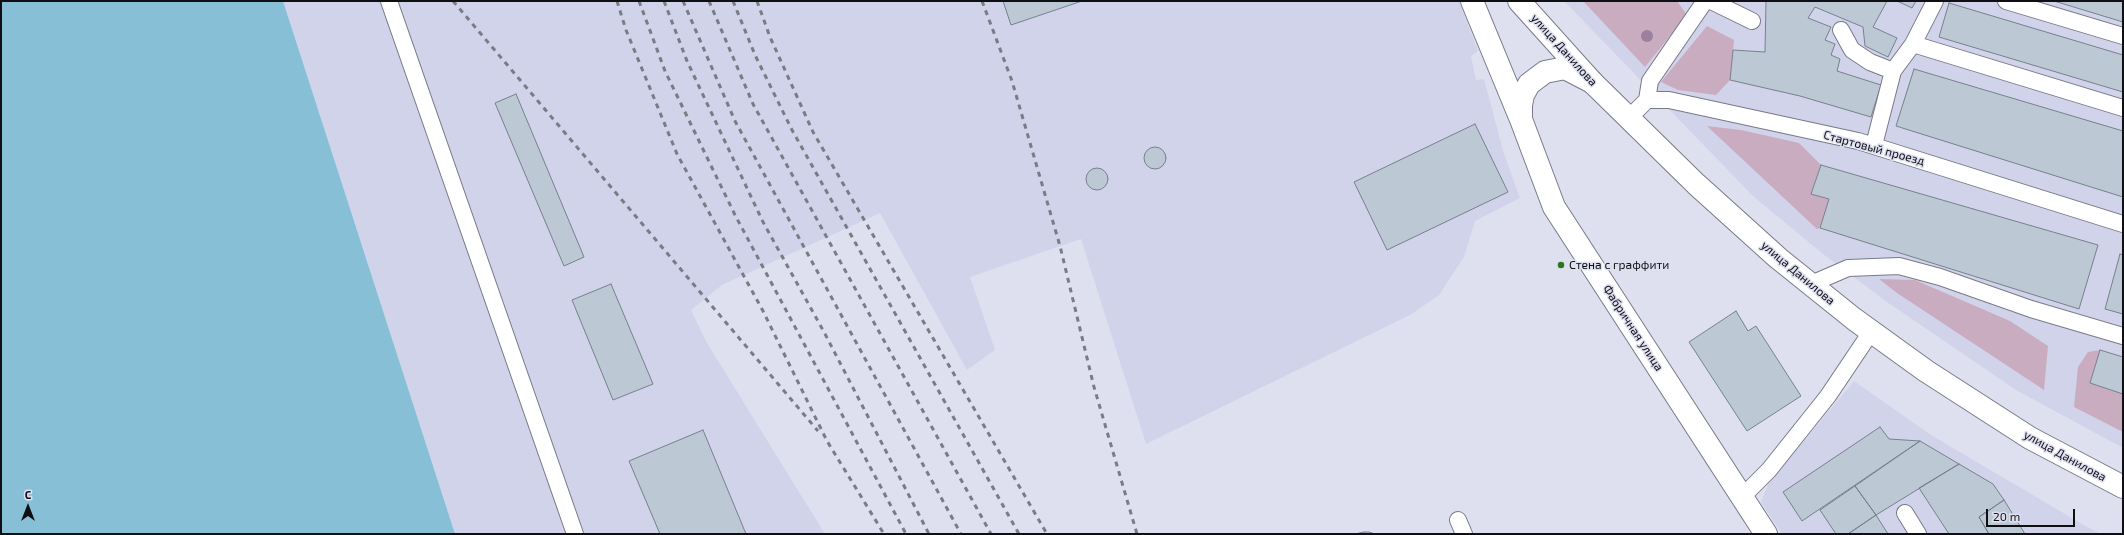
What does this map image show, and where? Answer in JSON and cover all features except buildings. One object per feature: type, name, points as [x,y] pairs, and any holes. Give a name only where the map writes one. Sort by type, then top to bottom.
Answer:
[{"type":"street","name":"Фабричная улица","points":[[1472,1],[1522,122],[1554,207],[1766,534]]},
{"type":"street","name":"улица Данилова","points":[[1519,1],[1592,82],[1628,119],[1696,184],[1778,258],[1871,332],[1926,371],[2030,438],[2123,487]]},
{"type":"street","points":[[1522,122],[1521,105],[1524,95],[1529,84],[1541,74],[1557,68],[1565,68],[1592,82]]},
{"type":"lane","points":[[389,1],[575,534]]},
{"type":"lane","points":[[1628,119],[1647,100],[1650,81],[1704,1]]},
{"type":"lane","points":[[1711,1],[1752,21]]},
{"type":"lane","points":[[1874,145],[1893,71],[1913,44],[1935,1]]},
{"type":"lane","points":[[2006,1],[2123,36]]},
{"type":"lane","points":[[1841,30],[1852,50],[1870,62],[1893,71]]},
{"type":"lane","points":[[1913,44],[2123,108]]},
{"type":"lane","name":"Стартовый проезд","points":[[1647,100],[1670,100],[1874,145],[2123,224]]},
{"type":"lane","points":[[1811,284],[1848,268],[1899,266],[1940,277],[2031,309],[2123,336]]},
{"type":"lane","points":[[1742,497],[1769,470],[1828,396],[1871,332]]},
{"type":"lane","points":[[1905,514],[1918,534]]},
{"type":"shaded area","points":[[283,1],[1459,1],[1478,51],[1471,56],[1476,80],[1484,79],[1504,154],[1520,198],[1475,221],[1464,257],[1439,295],[1410,315],[1146,444],[1081,239],[970,277],[995,350],[967,370],[880,213],[722,285],[691,310],[707,343],[825,534],[455,534]]},
{"type":"shaded area","points":[[1564,1],[2123,1],[2123,448],[2016,390],[1887,302],[1823,254],[1753,196]]},
{"type":"shaded area","points":[[1583,1],[1677,1],[1687,15],[1645,67]]},
{"type":"shaded area","points":[[1707,26],[1734,40],[1730,80],[1716,95],[1678,90],[1661,82]]},
{"type":"shaded area","points":[[1707,126],[1741,130],[1799,143],[1821,165],[1811,194],[1829,199],[1820,228],[1817,229]]},
{"type":"shaded area","points":[[1879,279],[1915,280],[2010,321],[2048,346],[2044,390],[1897,293]]},
{"type":"shaded area","points":[[2100,350],[2090,383],[2123,394],[2123,432],[2074,407],[2078,367],[2088,352]]},
{"type":"shaded area","points":[[1854,381],[1931,435],[2101,534],[1782,534],[1761,502],[1768,484]]},
{"type":"water","points":[[1,1],[283,1],[455,534],[1,534]]},
{"type":"railway","points":[[453,1],[818,431]]},
{"type":"railway","points":[[617,1],[626,30],[677,154],[763,311],[827,441],[884,534]]},
{"type":"railway","points":[[639,1],[665,71],[735,215],[906,534]]},
{"type":"railway","points":[[664,1],[687,61],[763,222],[824,332],[929,534]]},
{"type":"railway","points":[[683,1],[735,121],[961,534]]},
{"type":"railway","points":[[709,1],[753,104],[991,534]]},
{"type":"railway","points":[[733,1],[755,55],[792,130],[1019,534]]},
{"type":"railway","points":[[757,1],[770,37],[813,132],[1047,534]]},
{"type":"railway","points":[[982,1],[1012,81],[1060,246],[1094,387],[1137,534]]},
{"type":"place","name":"Стена с граффити","points":[[1561,265]]}]
